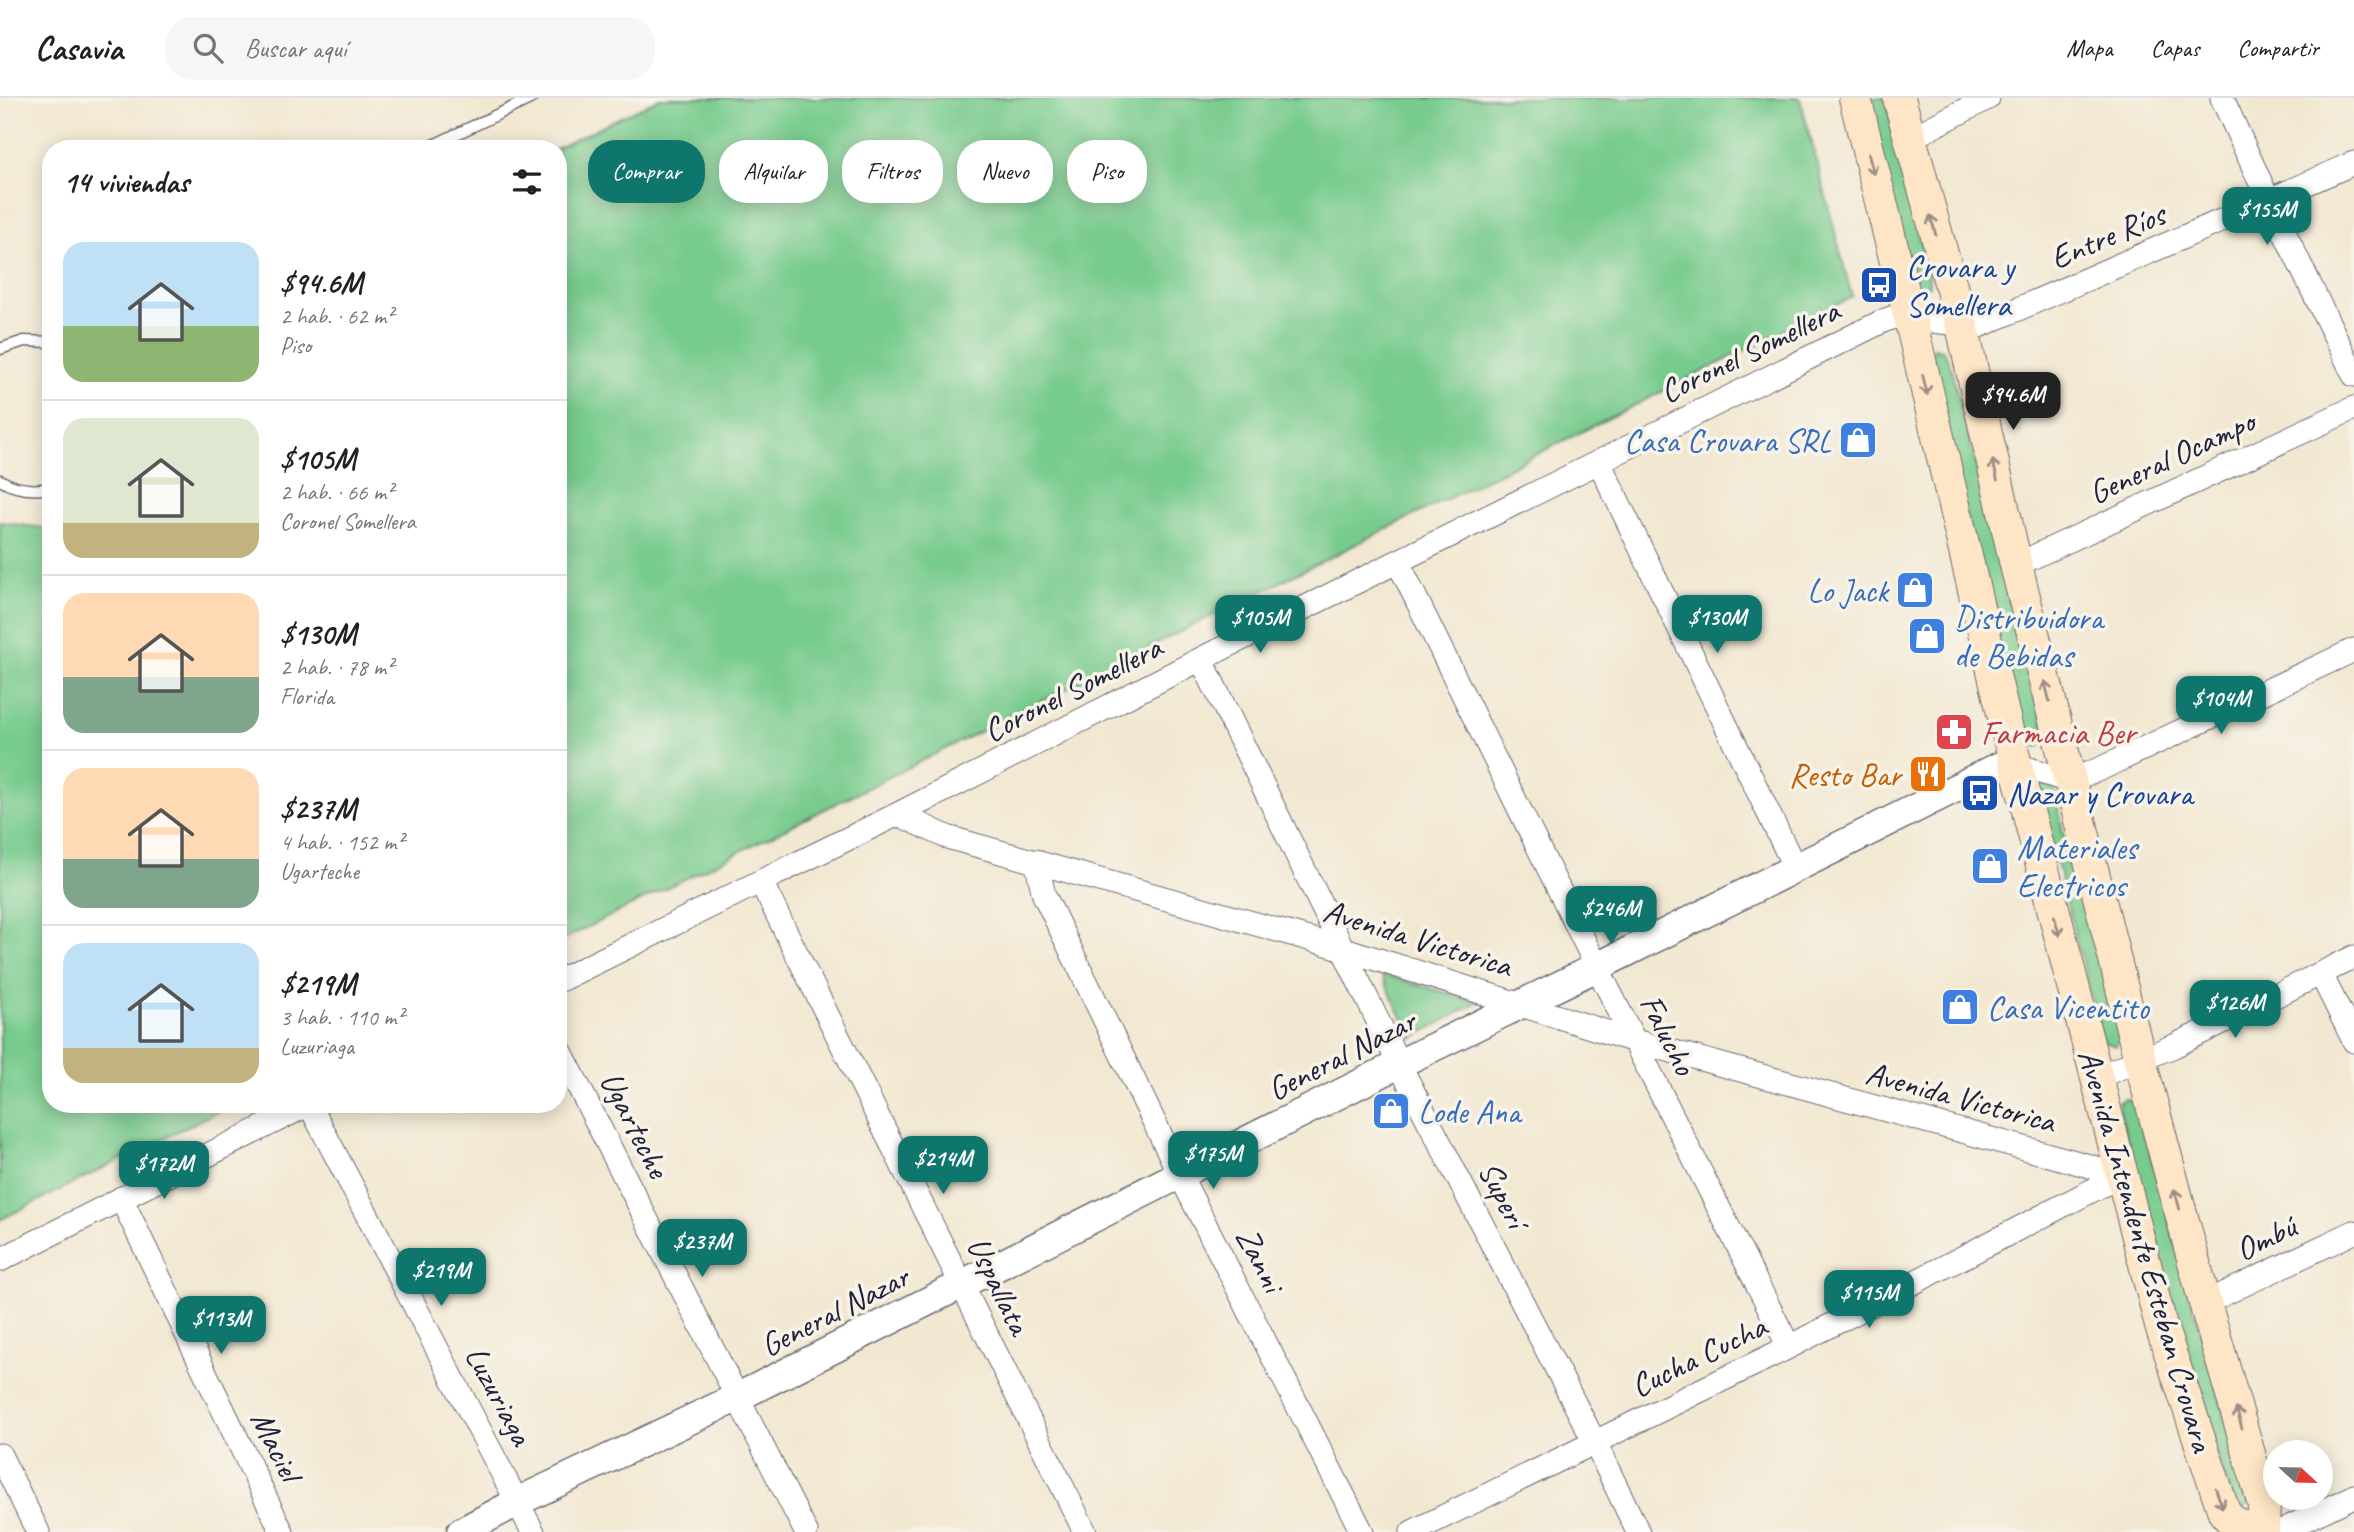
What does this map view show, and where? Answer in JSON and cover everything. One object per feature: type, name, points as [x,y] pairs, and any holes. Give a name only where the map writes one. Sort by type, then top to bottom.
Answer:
[{"type":"main road","name":"Avenida Intendente Esteban Crovara","points":[[1855,98],[2016,765],[2161,1326],[2224,1512],[2250,1532]]},
{"type":"main road","name":"Avenida Intendente Esteban Crovara","points":[[1899,98],[1962,326],[2016,565],[2140,1060],[2205,1303],[2264,1505],[2263,1532]]},
{"type":"street","points":[[1909,139],[1988,98]]},
{"type":"street","points":[[2222,98],[2354,375]]},
{"type":"street","name":"Entre Ríos","points":[[1962,326],[1979,326],[2354,163]]},
{"type":"street","name":"Coronel Somellera","points":[[567,977],[1883,321],[1894,317],[1910,318],[1962,326]]},
{"type":"street","name":"General Ocampo","points":[[2016,565],[2354,408]]},
{"type":"street","points":[[1599,462],[1795,868]]},
{"type":"street","name":"Falucho","points":[[1398,562],[1597,967],[1789,1347]]},
{"type":"street","points":[[2016,765],[2070,781],[2354,650]]},
{"type":"street","name":"Superí","points":[[1201,660],[1399,1064],[1595,1443],[1638,1532]]},
{"type":"street","name":"General Nazar","points":[[461,1532],[519,1501],[738,1397],[1520,1003],[2000,766],[2016,765]]},
{"type":"street","name":"Avenida Victorica","points":[[898,814],[947,837],[1342,948],[1635,1041],[2122,1175]]},
{"type":"street","name":"Zanni","points":[[1036,861],[1044,895],[1180,1175],[1362,1532]]},
{"type":"street","name":"Uspallata","points":[[761,881],[1085,1532]]},
{"type":"street","points":[[2096,1077],[2174,1046],[2354,957]]},
{"type":"street","points":[[2321,974],[2354,1041]]},
{"type":"street","name":"Ugarteche","points":[[567,1064],[806,1532]]},
{"type":"street","points":[[0,1260],[291,1113]]},
{"type":"street","name":"Luzuriaga","points":[[314,1113],[533,1532]]},
{"type":"street","name":"Cucha Cucha","points":[[1412,1532],[1789,1347],[2122,1175]]},
{"type":"street","name":"Maciel","points":[[121,1198],[282,1532]]},
{"type":"street","name":"Ombú","points":[[2205,1303],[2354,1232]]},
{"type":"street","points":[[0,1455],[38,1532]]},
{"type":"street","points":[[2279,1532],[2354,1496]]},
{"type":"lane","points":[[444,140],[532,98]]},
{"type":"lane","points":[[0,349],[24,341],[42,342]]},
{"type":"lane","points":[[0,481],[11,487],[42,490]]},
{"type":"green space","points":[[660,98],[1800,98],[1852,297],[567,938],[567,143]]},
{"type":"green space","points":[[1861,98],[1885,98],[1929,273],[1929,285],[1922,292],[1917,292]]},
{"type":"green space","points":[[1935,348],[1944,351],[1949,361],[2046,735],[2044,743],[2037,748],[2029,747],[2023,741],[1926,356]]},
{"type":"green space","points":[[0,522],[42,528],[42,1113],[214,1113],[0,1220]]},
{"type":"green space","points":[[2036,781],[2048,781],[2054,789],[2070,865],[2086,893],[2122,1037],[2115,1046],[2102,1041]]},
{"type":"green space","points":[[1381,974],[1478,1002],[1412,1038]]},
{"type":"green space","points":[[2125,1099],[2135,1101],[2250,1503],[2243,1509],[2236,1508],[2169,1322],[2118,1102]]},
{"type":"place","name":"Crovara y Somellera","points":[[1879,285]]},
{"type":"place","name":"Casa Crovara SRL","points":[[1858,440]]},
{"type":"place","name":"Lo Jack","points":[[1915,590]]},
{"type":"place","name":"Distribuidora de Bebidas","points":[[1927,636]]},
{"type":"place","name":"Farmacia Ber","points":[[1954,732]]},
{"type":"place","name":"Resto Bar","points":[[1928,774]]},
{"type":"place","name":"Nazar y Crovara","points":[[1980,793]]},
{"type":"place","name":"Materiales Electricos","points":[[1990,866]]},
{"type":"place","name":"Casa Vicentito","points":[[1960,1007]]},
{"type":"place","name":"Lode Ana","points":[[1391,1111]]}]
